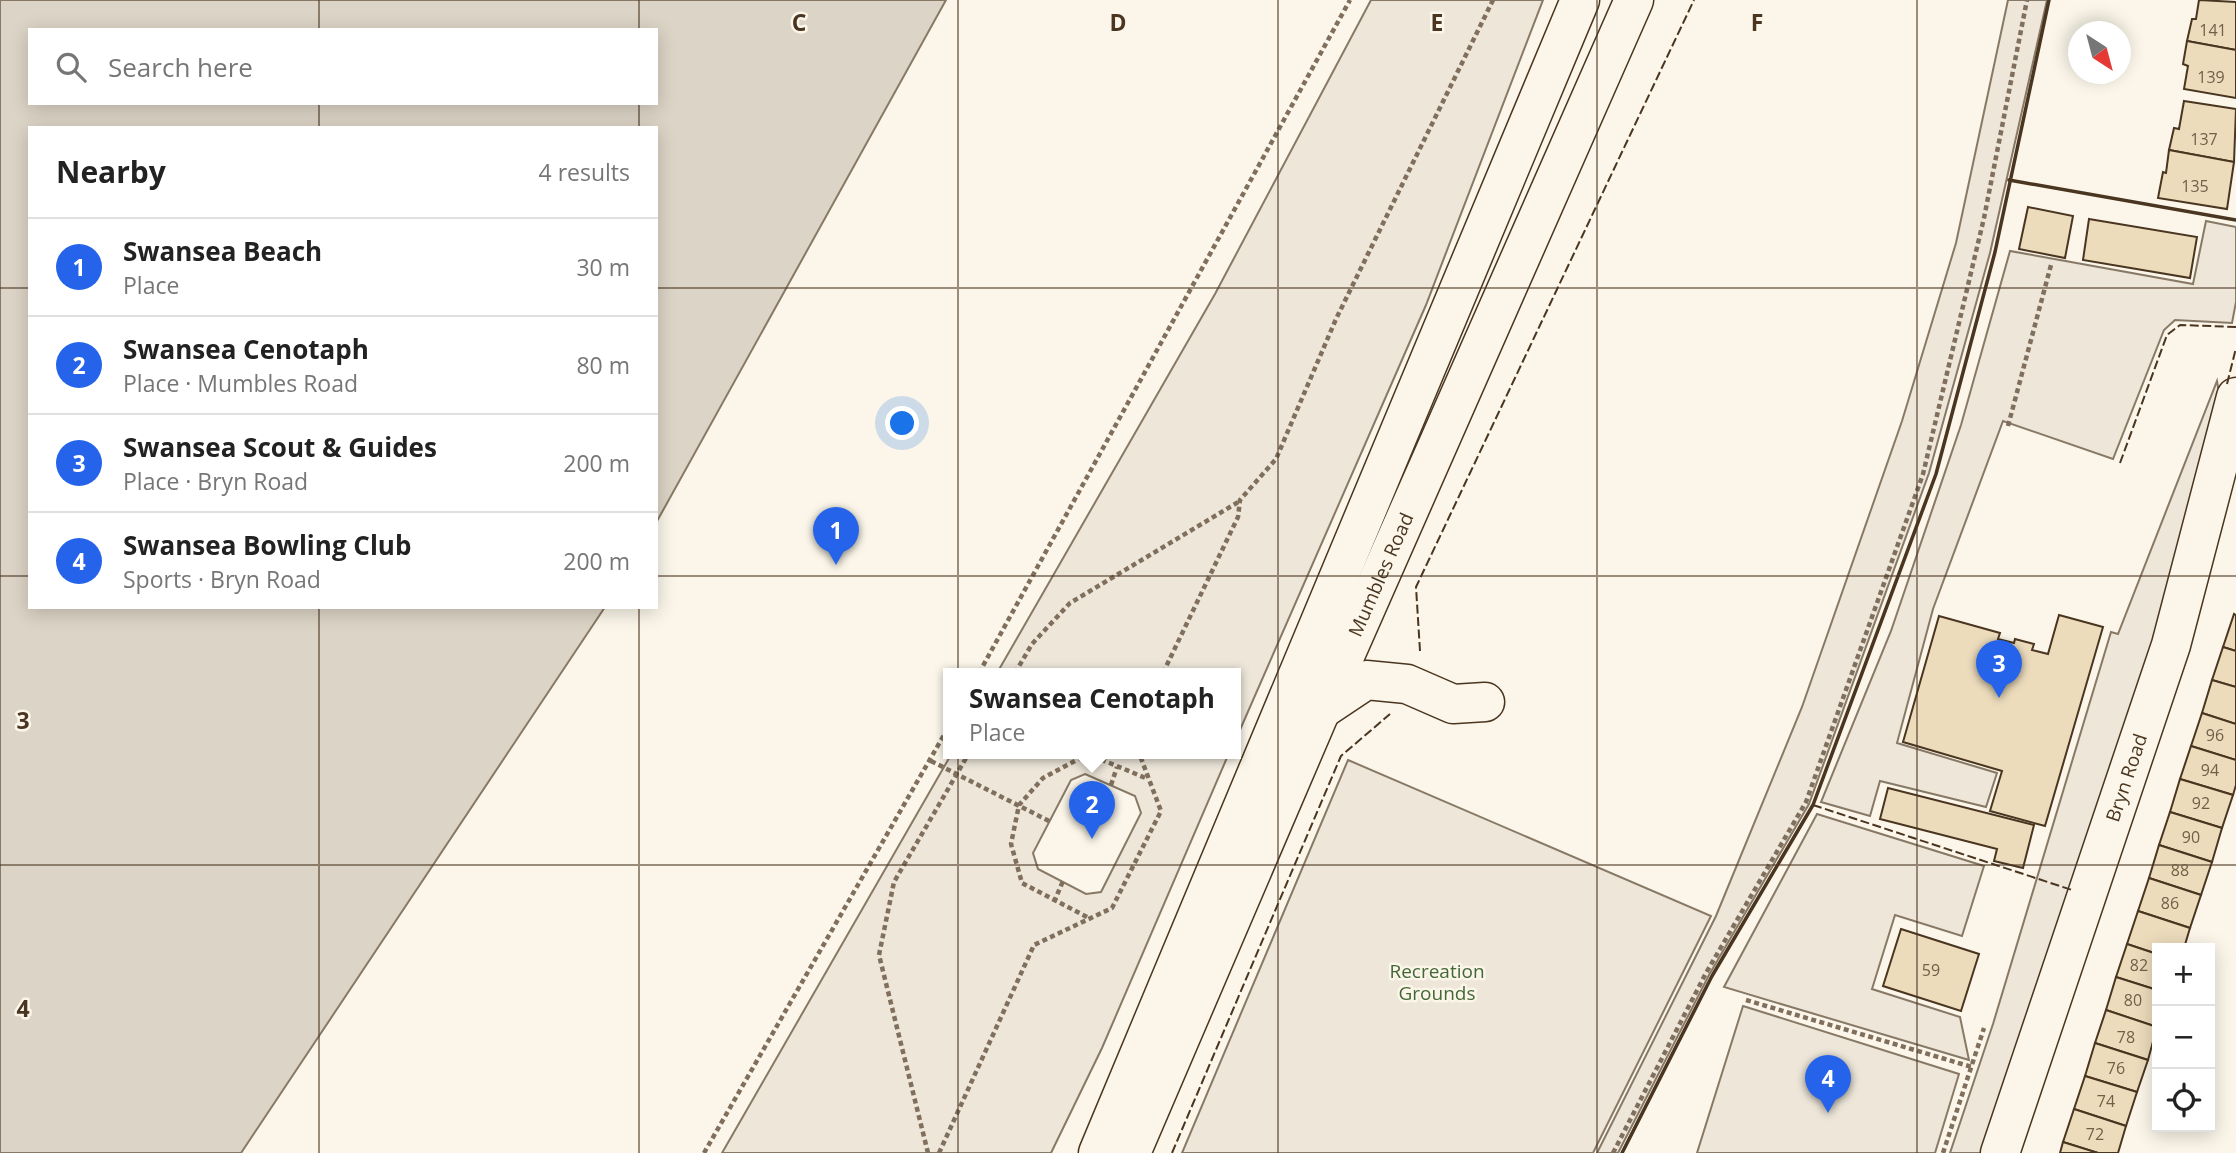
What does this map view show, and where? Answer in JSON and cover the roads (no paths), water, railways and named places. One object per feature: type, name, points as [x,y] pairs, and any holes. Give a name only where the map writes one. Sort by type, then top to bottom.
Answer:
[{"type":"main road","name":"Mumbles Road","points":[[1098,1153],[1580,0]]},
{"type":"main road","name":"Mumbles Road","points":[[1131,1153],[1321,710],[1634,0]]},
{"type":"main road","name":"Bryn Road","points":[[2000,1153],[2171,645],[2236,397]]},
{"type":"main road","points":[[1321,710],[1366,680],[1407,684],[1453,704],[1485,702]]},
{"type":"place","name":"Swansea Beach","points":[[836,565]]},
{"type":"place","name":"Swansea Scout & Guides","points":[[1999,698]]},
{"type":"place","name":"Swansea Cenotaph","points":[[1092,839]]},
{"type":"place","name":"Swansea Bowling Club","points":[[1828,1113]]},
{"type":"park label","name":"Recreation Grounds","points":[[1437,982]]}]
